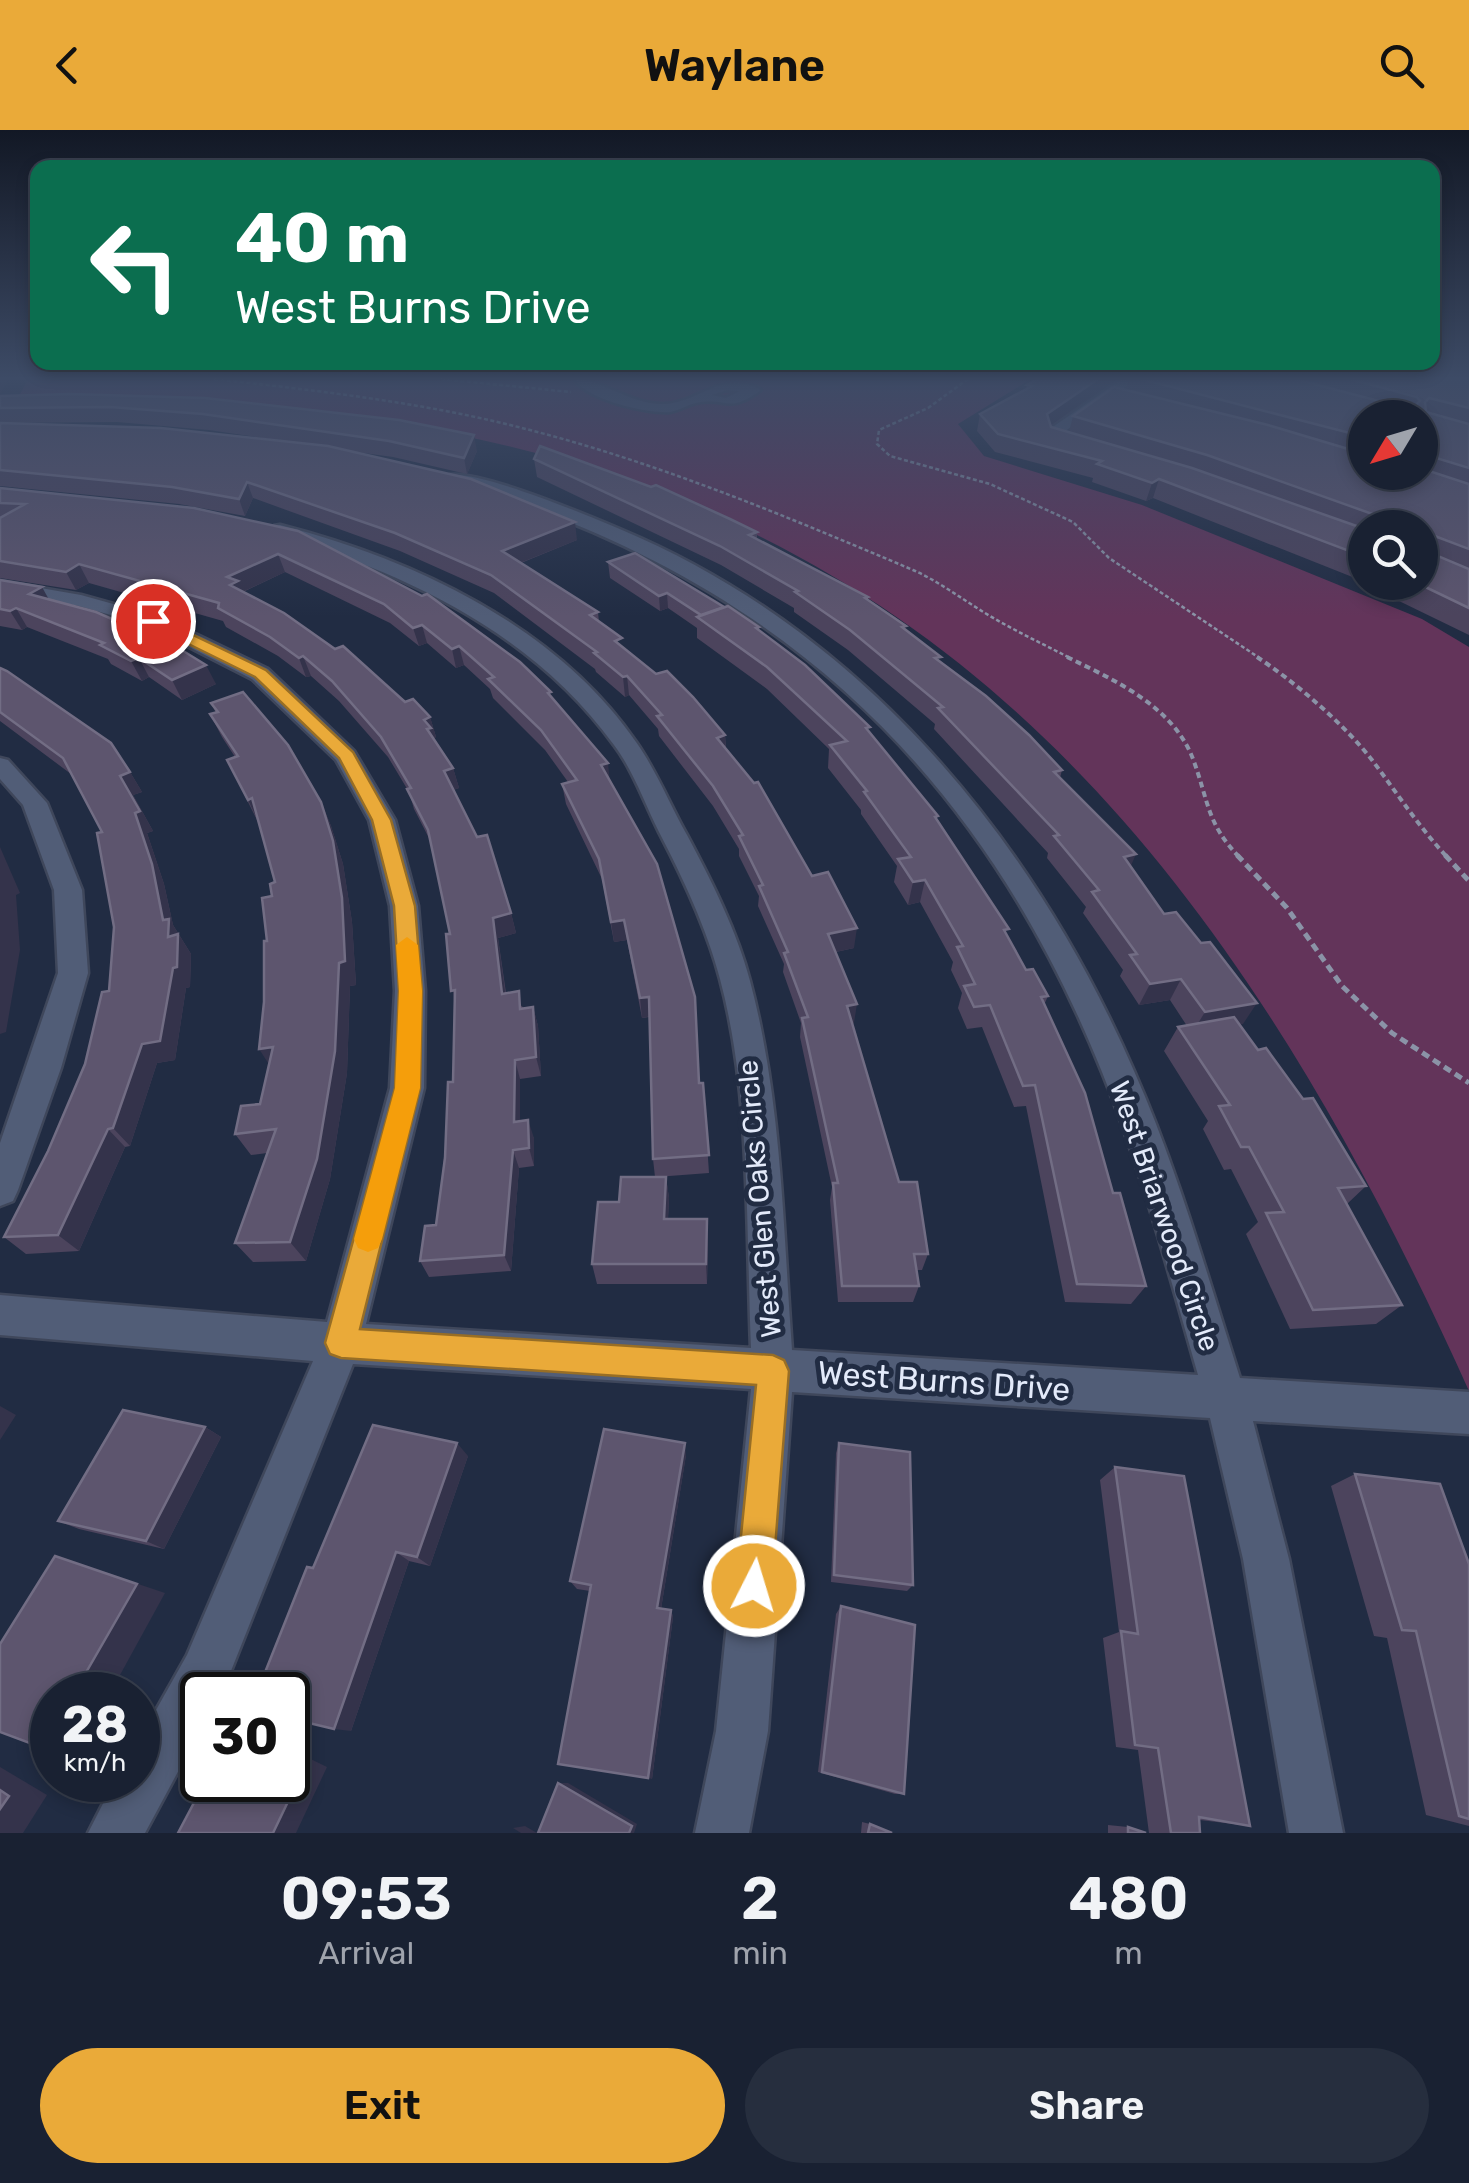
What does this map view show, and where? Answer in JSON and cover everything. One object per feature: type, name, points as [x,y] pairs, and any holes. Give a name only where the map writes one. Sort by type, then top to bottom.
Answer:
[{"type":"street","name":"West Briarwood Circle","points":[[434,472],[528,498],[646,548],[741,601],[815,652],[894,724],[962,808],[1036,912],[1104,1038],[1165,1196],[1258,1518],[1316,1833]]},
{"type":"street","name":"West Glen Oaks Circle","points":[[253,524],[356,552],[466,603],[560,670],[626,744],[695,876],[735,979],[757,1102],[773,1371],[742,1730],[722,1833]]},
{"type":"street","points":[[0,588],[81,601],[153,621],[260,674],[346,756],[382,820],[404,906],[410,991],[407,1088],[341,1343],[205,1673],[115,1833]]},
{"type":"street","points":[[0,765],[35,804],[68,890],[73,973],[46,1068],[0,1190]]},
{"type":"street","name":"West Burns Drive","points":[[0,1315],[341,1343],[1469,1413]]},
{"type":"path","points":[[626,458],[767,508],[918,572],[1012,629],[1118,682],[1148,703],[1180,734],[1192,756],[1216,833],[1287,908],[1342,986],[1376,1021],[1469,1083]]},
{"type":"path","points":[[899,458],[990,484],[1063,516],[1109,558],[1282,672],[1370,756],[1422,830],[1469,881]]},
{"type":"shaded area","points":[[541,458],[992,458],[1142,505],[1348,589],[1348,600],[1375,600],[1422,619],[1469,647],[1469,1391],[1387,1220],[1296,1059],[1196,910],[1082,776],[954,659],[807,562],[641,486]]},
{"type":"building","points":[[0,458],[382,458],[471,479],[575,522],[502,551],[598,612],[590,615],[622,638],[615,641],[656,674],[667,671],[693,697],[725,735],[717,738],[754,783],[758,782],[812,876],[828,872],[857,928],[828,934],[857,1004],[847,1006],[899,1182],[917,1182],[928,1254],[914,1254],[919,1286],[842,1286],[833,1183],[838,1183],[802,1018],[808,1017],[784,953],[788,952],[759,886],[763,885],[739,836],[743,835],[713,786],[657,716],[662,715],[627,676],[623,677],[594,653],[597,652],[491,575],[395,533],[247,482],[239,499],[172,487],[0,470]]},
{"type":"building","points":[[574,458],[651,487],[656,485],[757,532],[749,535],[868,597],[865,598],[906,626],[902,627],[941,657],[935,658],[1029,735],[1062,770],[1054,772],[1136,854],[1124,857],[1164,914],[1176,912],[1201,943],[1210,942],[1257,1003],[1205,1012],[1181,979],[1150,984],[1130,955],[1137,954],[1092,892],[1099,890],[1054,836],[1059,835],[938,708],[943,707],[850,630],[795,592],[798,591],[720,546],[534,459]]},
{"type":"building","points":[[1092,458],[1159,458],[1192,468],[1348,523],[1348,551],[1159,479],[1152,483],[1097,464],[1102,461]]},
{"type":"building","points":[[1217,458],[1348,458],[1348,490],[1438,490],[1438,474],[1469,484],[1469,549],[1438,537],[1438,510],[1361,510]]},
{"type":"building","points":[[1438,458],[1469,458],[1469,468],[1438,459]]},
{"type":"building","points":[[0,488],[194,508],[298,531],[422,596],[427,594],[520,662],[551,692],[548,693],[608,763],[601,765],[657,864],[695,997],[699,1083],[703,1083],[709,1155],[653,1159],[649,997],[640,998],[624,920],[611,922],[599,859],[562,784],[577,780],[541,730],[488,679],[494,677],[459,646],[452,649],[422,625],[413,628],[384,604],[278,554],[227,577],[238,581],[230,585],[284,613],[335,649],[343,646],[405,702],[413,699],[430,717],[424,720],[431,728],[427,729],[453,768],[444,771],[477,837],[487,835],[511,913],[493,918],[502,994],[519,991],[520,1009],[533,1007],[536,1057],[515,1060],[514,1122],[528,1120],[529,1148],[513,1150],[504,1255],[420,1261],[425,1226],[436,1225],[445,1158],[448,1082],[453,1082],[455,990],[451,991],[446,934],[450,934],[428,830],[407,789],[411,788],[381,737],[332,681],[303,656],[299,658],[218,608],[219,603],[79,564],[66,572],[0,561],[0,518],[25,504],[0,503]]},
{"type":"building","points":[[635,553],[724,607],[701,615],[667,593],[659,596],[608,562]]},
{"type":"building","points":[[1438,556],[1469,569],[1469,608],[1438,593]]},
{"type":"building","points":[[0,580],[42,587],[29,594],[96,612],[180,649],[206,665],[172,680],[139,658],[131,661],[100,645],[104,643],[16,608],[0,609]]},
{"type":"building","points":[[728,606],[805,665],[870,727],[866,728],[938,816],[935,817],[1009,929],[1004,930],[1026,970],[1033,969],[1048,996],[1041,997],[1085,1093],[1113,1193],[1120,1193],[1146,1286],[1077,1284],[1035,1085],[1023,1086],[990,1005],[974,1007],[964,986],[975,984],[957,947],[963,946],[925,880],[913,882],[898,859],[911,857],[864,792],[867,791],[830,745],[847,741],[767,667],[697,617]]},
{"type":"building","points":[[0,668],[111,743],[130,772],[120,776],[140,811],[135,813],[152,864],[163,920],[169,919],[168,937],[178,934],[177,967],[173,968],[160,1041],[142,1044],[113,1128],[108,1129],[58,1235],[4,1237],[48,1151],[85,1064],[102,992],[109,991],[114,927],[97,833],[102,832],[63,758],[0,712]]},
{"type":"building","points":[[243,692],[288,745],[321,802],[333,841],[342,898],[345,961],[339,963],[335,1051],[317,1159],[290,1242],[235,1243],[276,1129],[235,1134],[241,1106],[260,1104],[273,1047],[259,1049],[267,941],[262,898],[272,896],[270,884],[275,882],[252,798],[248,800],[227,760],[238,756],[210,714],[218,712],[211,703]]},
{"type":"building","points":[[1234,1017],[1258,1050],[1266,1048],[1303,1099],[1313,1098],[1366,1186],[1338,1188],[1402,1305],[1313,1310],[1266,1213],[1284,1212],[1249,1147],[1241,1147],[1219,1106],[1230,1105],[1178,1027]]},
{"type":"building","points":[[621,1177],[666,1177],[664,1219],[707,1219],[706,1264],[592,1264],[598,1202],[619,1202]]},
{"type":"building","points":[[123,1410],[205,1427],[146,1541],[58,1521]]},
{"type":"building","points":[[373,1425],[457,1443],[417,1557],[396,1552],[334,1729],[310,1723],[310,1672],[265,1672],[307,1567],[313,1568]]},
{"type":"building","points":[[604,1429],[685,1443],[657,1608],[671,1610],[648,1778],[558,1764],[591,1585],[570,1581]]},
{"type":"building","points":[[839,1443],[910,1452],[913,1585],[834,1575]]},
{"type":"building","points":[[1115,1467],[1184,1476],[1250,1826],[1199,1817],[1200,1833],[1171,1833],[1158,1748],[1135,1745],[1121,1631],[1138,1634]]},
{"type":"building","points":[[1355,1474],[1440,1484],[1469,1564],[1469,1819],[1459,1816],[1416,1631],[1402,1630]]},
{"type":"building","points":[[55,1556],[137,1584],[86,1672],[30,1672],[30,1743],[0,1732],[0,1644]]},
{"type":"building","points":[[841,1606],[915,1625],[904,1794],[822,1772]]},
{"type":"building","points":[[558,1783],[632,1826],[629,1833],[538,1833]]},
{"type":"building","points":[[0,1790],[9,1796],[0,1809]]},
{"type":"building","points":[[194,1802],[288,1802],[273,1833],[178,1833]]},
{"type":"building","points":[[870,1824],[892,1833],[868,1833]]},
{"type":"slow traffic","points":[[368,1239],[407,1088],[407,945]]},
{"type":"route","points":[[153,621],[260,674],[307,714],[346,756],[382,820],[404,906],[410,991],[407,1088],[341,1343],[773,1371],[754,1586]]}]
